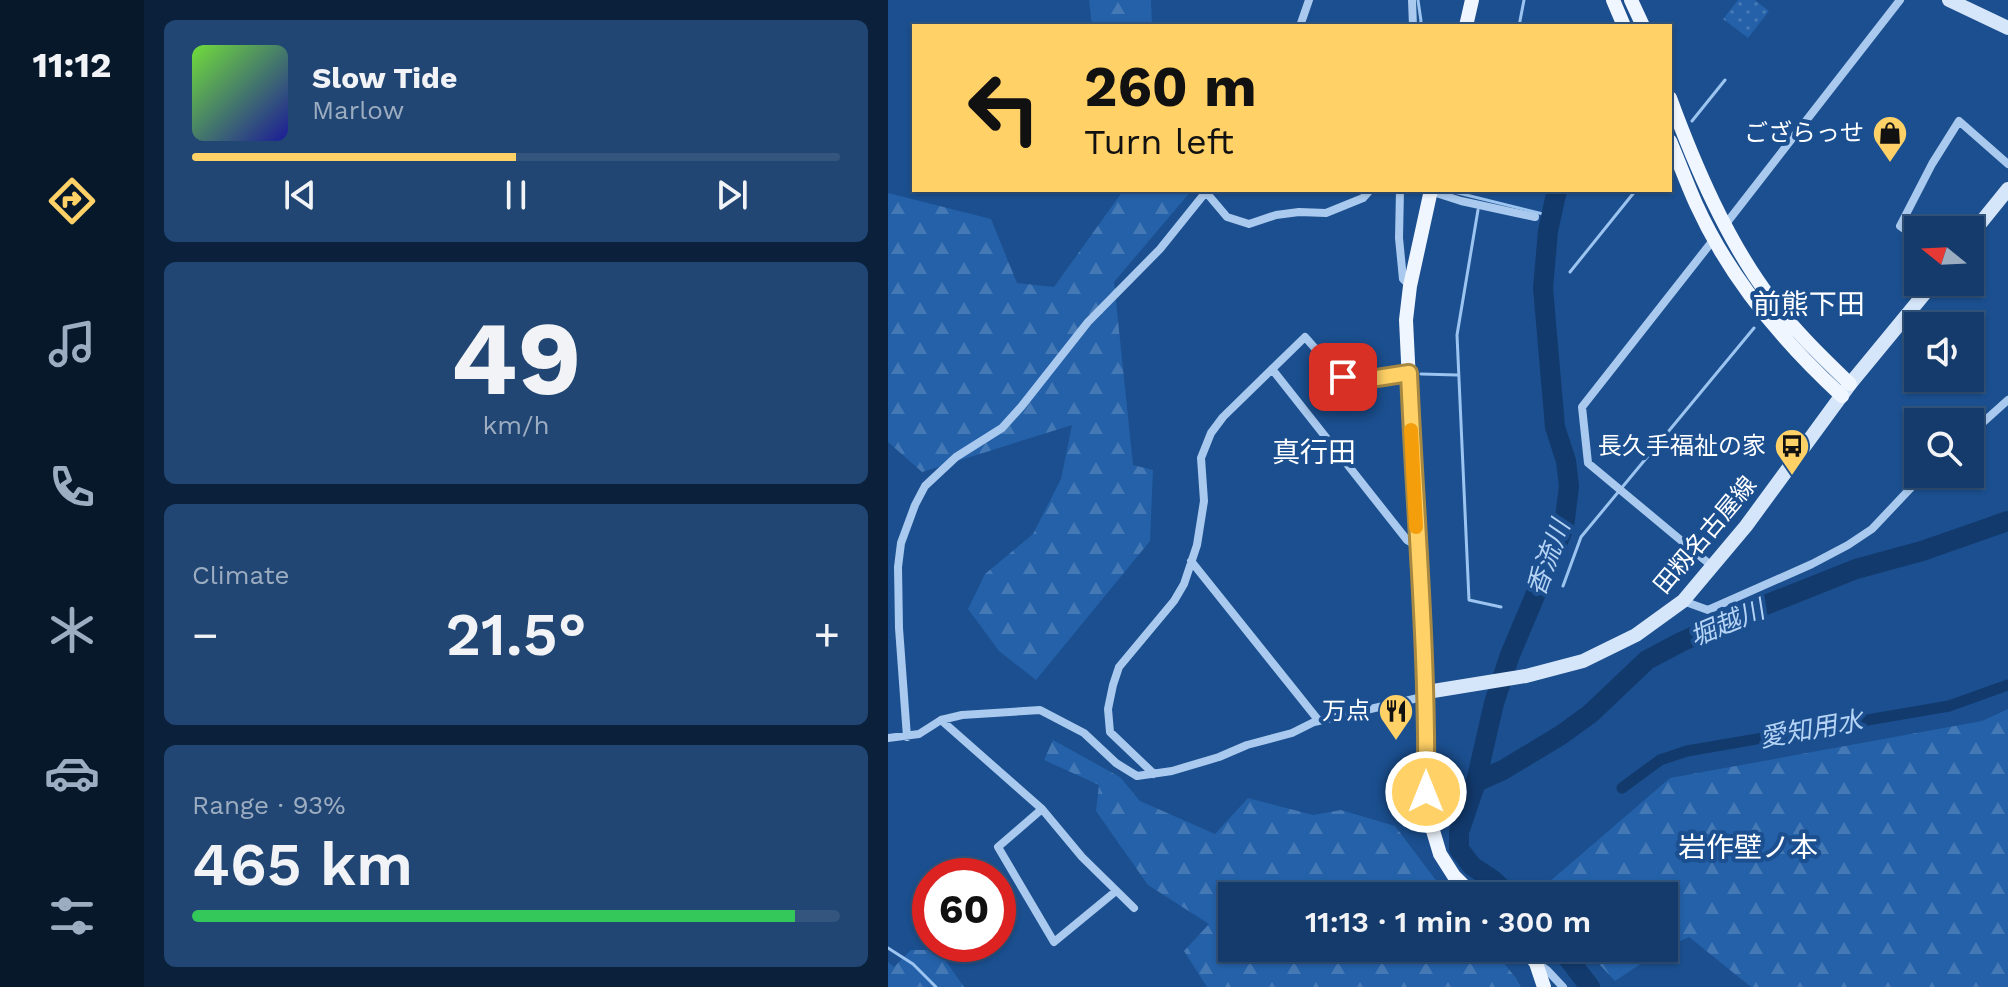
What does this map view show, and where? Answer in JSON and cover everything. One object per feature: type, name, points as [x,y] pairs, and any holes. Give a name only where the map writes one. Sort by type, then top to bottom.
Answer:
[{"type":"main road","points":[[1466,24],[1472,0]]},
{"type":"main road","points":[[1631,0],[1641,21]]},
{"type":"main road","points":[[1949,0],[2008,28]]},
{"type":"main road","points":[[1613,1],[1623,24]]},
{"type":"main road","points":[[1672,103],[1698,169],[1725,225],[1770,298],[1846,390]]},
{"type":"main road","points":[[1672,146],[1714,238],[1758,307],[1801,358],[1846,390]]},
{"type":"main road","points":[[1984,219],[2008,189]]},
{"type":"main road","points":[[1430,192],[1406,320],[1427,692],[1428,814],[1440,854],[1460,882]]},
{"type":"main road","name":"田籾名古屋線","points":[[1427,692],[1526,676],[1583,661],[1609,650],[1658,621],[1683,601],[1713,567],[1846,390],[1923,296]]},
{"type":"main road","points":[[1536,963],[1544,987]]},
{"type":"street","points":[[1301,24],[1309,0]]},
{"type":"street","points":[[1412,0],[1413,24]]},
{"type":"street","points":[[1725,225],[1900,0]]},
{"type":"street","points":[[1905,216],[1959,121],[2008,164]]},
{"type":"street","points":[[907,737],[898,567],[901,543],[925,486],[956,457],[1002,428],[1012,418],[1088,322],[1160,249],[1204,192]]},
{"type":"street","points":[[1206,192],[1227,217],[1249,224],[1276,215],[1326,213],[1363,198],[1368,192]]},
{"type":"street","points":[[1400,192],[1403,279],[1410,286]]},
{"type":"street","points":[[1433,192],[1535,217]]},
{"type":"street","points":[[1713,567],[1588,463],[1582,407],[1714,238]]},
{"type":"street","points":[[1154,774],[1110,732],[1108,709],[1119,667],[1174,601],[1184,584],[1197,545],[1204,501],[1201,458],[1211,433],[1223,417],[1305,337],[1343,377],[1364,380],[1409,373]]},
{"type":"street","points":[[1272,369],[1407,540],[1417,546]]},
{"type":"street","points":[[1984,421],[2008,400]]},
{"type":"street","points":[[1683,601],[1708,610],[1836,551],[1872,529],[1911,488]]},
{"type":"street","points":[[1191,561],[1319,721]]},
{"type":"street","points":[[888,738],[919,734],[941,720],[962,715],[1040,710],[1084,733],[1116,763],[1137,776],[1219,757],[1319,721],[1418,698],[1427,692]]},
{"type":"street","points":[[941,720],[1042,809],[1082,857],[1134,908]]},
{"type":"street","points":[[1042,809],[998,847],[1054,942],[1116,891]]},
{"type":"street","points":[[1536,963],[1563,987]]},
{"type":"green space","points":[[1089,0],[1151,0],[1152,24],[1092,24]]},
{"type":"green space","points":[[1738,0],[1755,0],[1769,11],[1748,38],[1723,19]]},
{"type":"green space","points":[[1120,192],[1190,192],[1114,282],[1133,465],[1153,470],[1150,541],[1036,680],[999,651],[968,609],[985,574],[1033,534],[1061,479],[1072,425],[922,472],[888,442],[888,193],[991,219],[1017,283],[1054,287]]},
{"type":"green space","points":[[2008,709],[2008,987],[1751,987],[1689,937],[1678,942],[1678,882],[1549,882],[1670,778],[1982,721]]},
{"type":"green space","points":[[1053,740],[1120,777],[1140,801],[1215,834],[1248,798],[1313,815],[1341,810],[1395,826],[1437,882],[1218,882],[1218,962],[1503,962],[1521,987],[1207,987],[1184,951],[1209,924],[1148,885],[1096,811],[1099,785],[1044,760]]},
{"type":"green space","points":[[912,950],[912,962],[946,962],[964,987],[888,987],[888,962],[894,967]]},
{"type":"green space","points":[[1597,962],[1644,962],[1615,981]]},
{"type":"waterway","points":[[1418,0],[1420,24]]},
{"type":"waterway","points":[[1519,24],[1524,0]]},
{"type":"waterway","points":[[1692,121],[1725,80]]},
{"type":"waterway","points":[[1454,192],[1551,216]]},
{"type":"waterway","name":"香流川","points":[[1495,882],[1472,866],[1459,849],[1459,832],[1476,782],[1494,703],[1510,655],[1564,527],[1569,486],[1566,461],[1555,427],[1543,288],[1548,231],[1557,192]]},
{"type":"waterway","points":[[1570,272],[1634,192]]},
{"type":"waterway","points":[[1478,210],[1457,335],[1469,600],[1501,607]]},
{"type":"waterway","points":[[1563,586],[1581,537],[1754,328]]},
{"type":"waterway","points":[[1421,374],[1457,375]]},
{"type":"waterway","name":"堀越川","points":[[1476,782],[1503,770],[1561,735],[1590,714],[1647,660],[1681,642],[1856,569],[1922,551],[2008,521]]},
{"type":"waterway","name":"愛知用水","points":[[1622,788],[1660,760],[1687,751],[1949,706],[2008,685]]},
{"type":"waterway","points":[[888,948],[913,964],[936,987]]},
{"type":"waterway","name":"香流川","points":[[1571,962],[1590,987]]},
{"type":"slow traffic","points":[[1411,430],[1416,527]]},
{"type":"place","name":"ござらっせ","points":[[1890,164]]},
{"type":"place","name":"長久手福祉の家","points":[[1792,477]]},
{"type":"place","name":"万点","points":[[1396,742]]},
{"type":"district","name":"前熊下田","points":[[1809,304]]},
{"type":"district","name":"真行田","points":[[1314,452]]},
{"type":"district","name":"岩作壁ノ本","points":[[1748,847]]},
{"type":"route","points":[[1343,377],[1364,380],[1409,373],[1427,692],[1426,792]]}]
